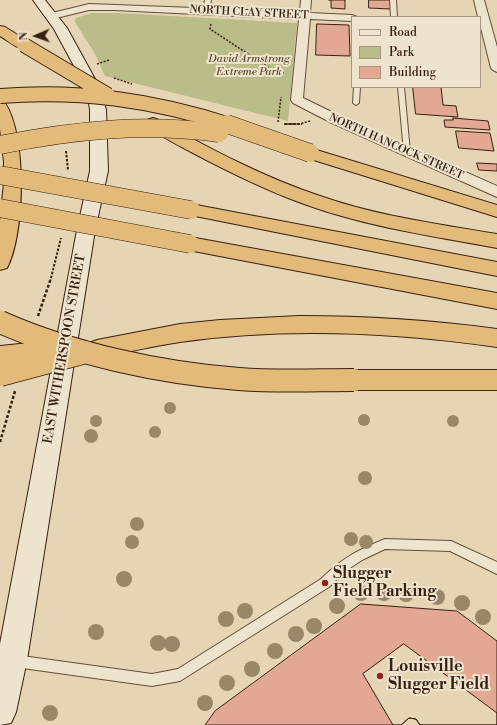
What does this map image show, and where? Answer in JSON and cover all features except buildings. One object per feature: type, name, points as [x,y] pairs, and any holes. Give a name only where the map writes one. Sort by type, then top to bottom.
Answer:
[{"type":"highway","points":[[0,30],[226,165],[268,184],[342,209],[406,224],[497,241]]},
{"type":"highway","points":[[0,96],[64,94],[100,96],[142,102],[208,118],[310,153],[497,211]]},
{"type":"highway","points":[[0,106],[5,116],[11,139],[12,197],[5,247],[0,262]]},
{"type":"highway","points":[[0,145],[84,130],[155,127],[193,130],[234,136],[310,153]]},
{"type":"highway","points":[[0,175],[497,269]]},
{"type":"highway","points":[[0,208],[497,301]]},
{"type":"highway","points":[[0,322],[60,344],[124,362],[172,371],[267,380],[497,380]]},
{"type":"highway","points":[[0,375],[97,349],[180,334],[286,324],[331,323],[412,328],[497,338]]},
{"type":"highway","points":[[0,357],[97,349]]},
{"type":"street","name":"EAST WITHERSPOON STREET","points":[[0,712],[12,660],[68,330],[98,171],[99,131],[94,90],[52,16],[39,0]]},
{"type":"street","points":[[305,16],[306,0]]},
{"type":"street","points":[[479,0],[481,16]]},
{"type":"street","name":"NORTH CLAY STREET","points":[[52,16],[89,7],[100,7],[351,18]]},
{"type":"street","name":"NORTH HANCOCK STREET","points":[[305,16],[297,100],[406,152],[497,192]]},
{"type":"street","points":[[497,26],[482,25],[497,68]]},
{"type":"lane","points":[[206,11],[208,0]]},
{"type":"lane","points":[[393,0],[394,16]]},
{"type":"lane","points":[[356,103],[357,88]]},
{"type":"lane","points":[[401,88],[406,152]]},
{"type":"lane","points":[[12,660],[152,680],[180,675],[325,583],[340,568],[358,556],[385,544],[451,546],[497,568]]},
{"type":"path","points":[[216,24],[211,24],[210,29],[274,71],[283,72],[282,80]]},
{"type":"path","points":[[96,64],[109,60]]},
{"type":"path","points":[[278,122],[281,95]]},
{"type":"path","points":[[282,123],[294,125],[305,124],[322,113]]},
{"type":"green space","name":"David Armstrong Extreme Park","points":[[91,13],[117,13],[297,23],[288,121],[105,76],[95,54],[75,22],[76,18]]},
{"type":"place","name":"Slugger Field Parking","points":[[325,583]]},
{"type":"place","name":"Louisville Slugger Field","points":[[380,676]]}]
